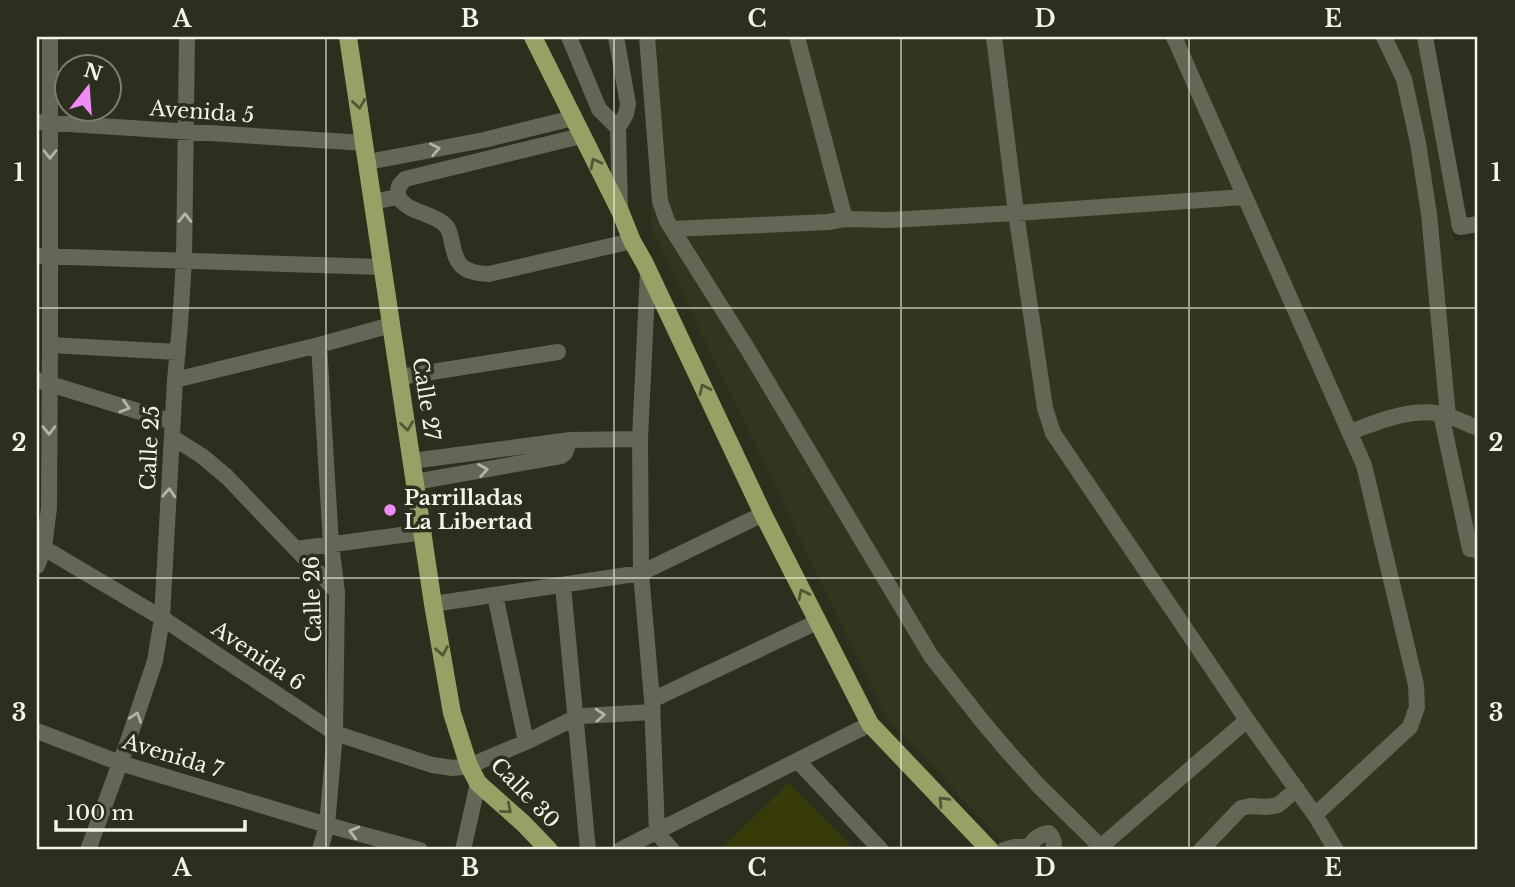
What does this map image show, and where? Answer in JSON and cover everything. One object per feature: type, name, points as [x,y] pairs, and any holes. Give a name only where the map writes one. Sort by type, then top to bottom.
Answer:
[{"type":"main road","name":"Calle 27","points":[[348,37],[433,604],[452,713],[469,766]]},
{"type":"main road","points":[[533,37],[620,211],[764,514],[870,724],[990,850]]},
{"type":"main road","name":"Calle 30","points":[[469,766],[478,783],[523,822],[549,850]]},
{"type":"street","points":[[37,566],[49,508],[43,382],[50,345],[43,256],[43,122],[50,37]]},
{"type":"street","name":"Calle 25","points":[[88,850],[155,661],[162,618],[184,260],[187,37]]},
{"type":"street","points":[[569,37],[599,109],[618,128]]},
{"type":"street","points":[[615,37],[628,104],[618,128],[620,211]]},
{"type":"street","points":[[647,37],[660,201],[667,222],[754,360],[931,656],[1010,754],[1099,849],[1247,720]]},
{"type":"street","points":[[797,37],[845,219]]},
{"type":"street","points":[[994,37],[1016,213],[1045,408],[1053,433],[1247,720],[1315,815],[1336,850]]},
{"type":"street","points":[[1174,37],[1364,465],[1416,685],[1417,707],[1409,727],[1315,815]]},
{"type":"street","points":[[1384,37],[1404,79],[1419,143],[1429,215],[1444,415],[1470,549],[1478,551]]},
{"type":"street","points":[[1425,37],[1460,227],[1478,224]]},
{"type":"street","points":[[368,162],[573,118]]},
{"type":"street","name":"Avenida 5","points":[[43,122],[365,143]]},
{"type":"street","points":[[397,197],[399,186],[405,178],[581,136]]},
{"type":"street","points":[[373,202],[397,197]]},
{"type":"street","points":[[397,197],[407,206],[449,228],[454,254],[460,266],[475,274],[489,274],[632,241]]},
{"type":"street","points":[[672,229],[1016,213],[1244,197]]},
{"type":"street","points":[[43,256],[382,267]]},
{"type":"street","points":[[648,270],[640,439],[641,573],[652,706],[657,833],[672,850]]},
{"type":"street","points":[[175,380],[391,325]]},
{"type":"street","points":[[50,345],[178,352]]},
{"type":"street","name":"Calle 26","points":[[319,345],[331,544],[337,592],[335,733],[327,825],[320,850]]},
{"type":"street","points":[[400,377],[558,352]]},
{"type":"street","points":[[43,382],[173,429],[227,477],[337,592]]},
{"type":"street","points":[[1350,432],[1380,421],[1419,412],[1444,415],[1478,428]]},
{"type":"street","points":[[412,461],[570,440],[640,439]]},
{"type":"street","points":[[415,482],[561,456],[568,449],[570,440]]},
{"type":"street","points":[[433,604],[641,573],[764,514]]},
{"type":"street","points":[[296,549],[424,531]]},
{"type":"street","name":"Avenida 6","points":[[41,546],[162,618],[335,733],[432,765],[453,768],[469,766]]},
{"type":"street","points":[[563,586],[588,850]]},
{"type":"street","points":[[495,595],[526,742]]},
{"type":"street","points":[[469,766],[575,718],[652,706],[817,622]]},
{"type":"street","points":[[620,850],[870,724]]},
{"type":"street","name":"Avenida 7","points":[[37,731],[120,763],[419,850]]},
{"type":"street","points":[[798,761],[881,850]]},
{"type":"street","points":[[463,850],[478,783]]},
{"type":"street","points":[[1205,849],[1241,808],[1278,805],[1297,789]]},
{"type":"street","points":[[1004,850],[1015,847],[1030,849],[1032,842],[1049,833],[1055,843],[1053,850]]},
{"type":"shaded area","points":[[643,37],[1420,37],[1454,240],[1478,241],[1478,850],[1011,850],[886,718],[652,230]]},
{"type":"green space","points":[[789,783],[855,850],[720,850]]},
{"type":"place","name":"Parrilladas La Libertad","points":[[390,510]]}]
